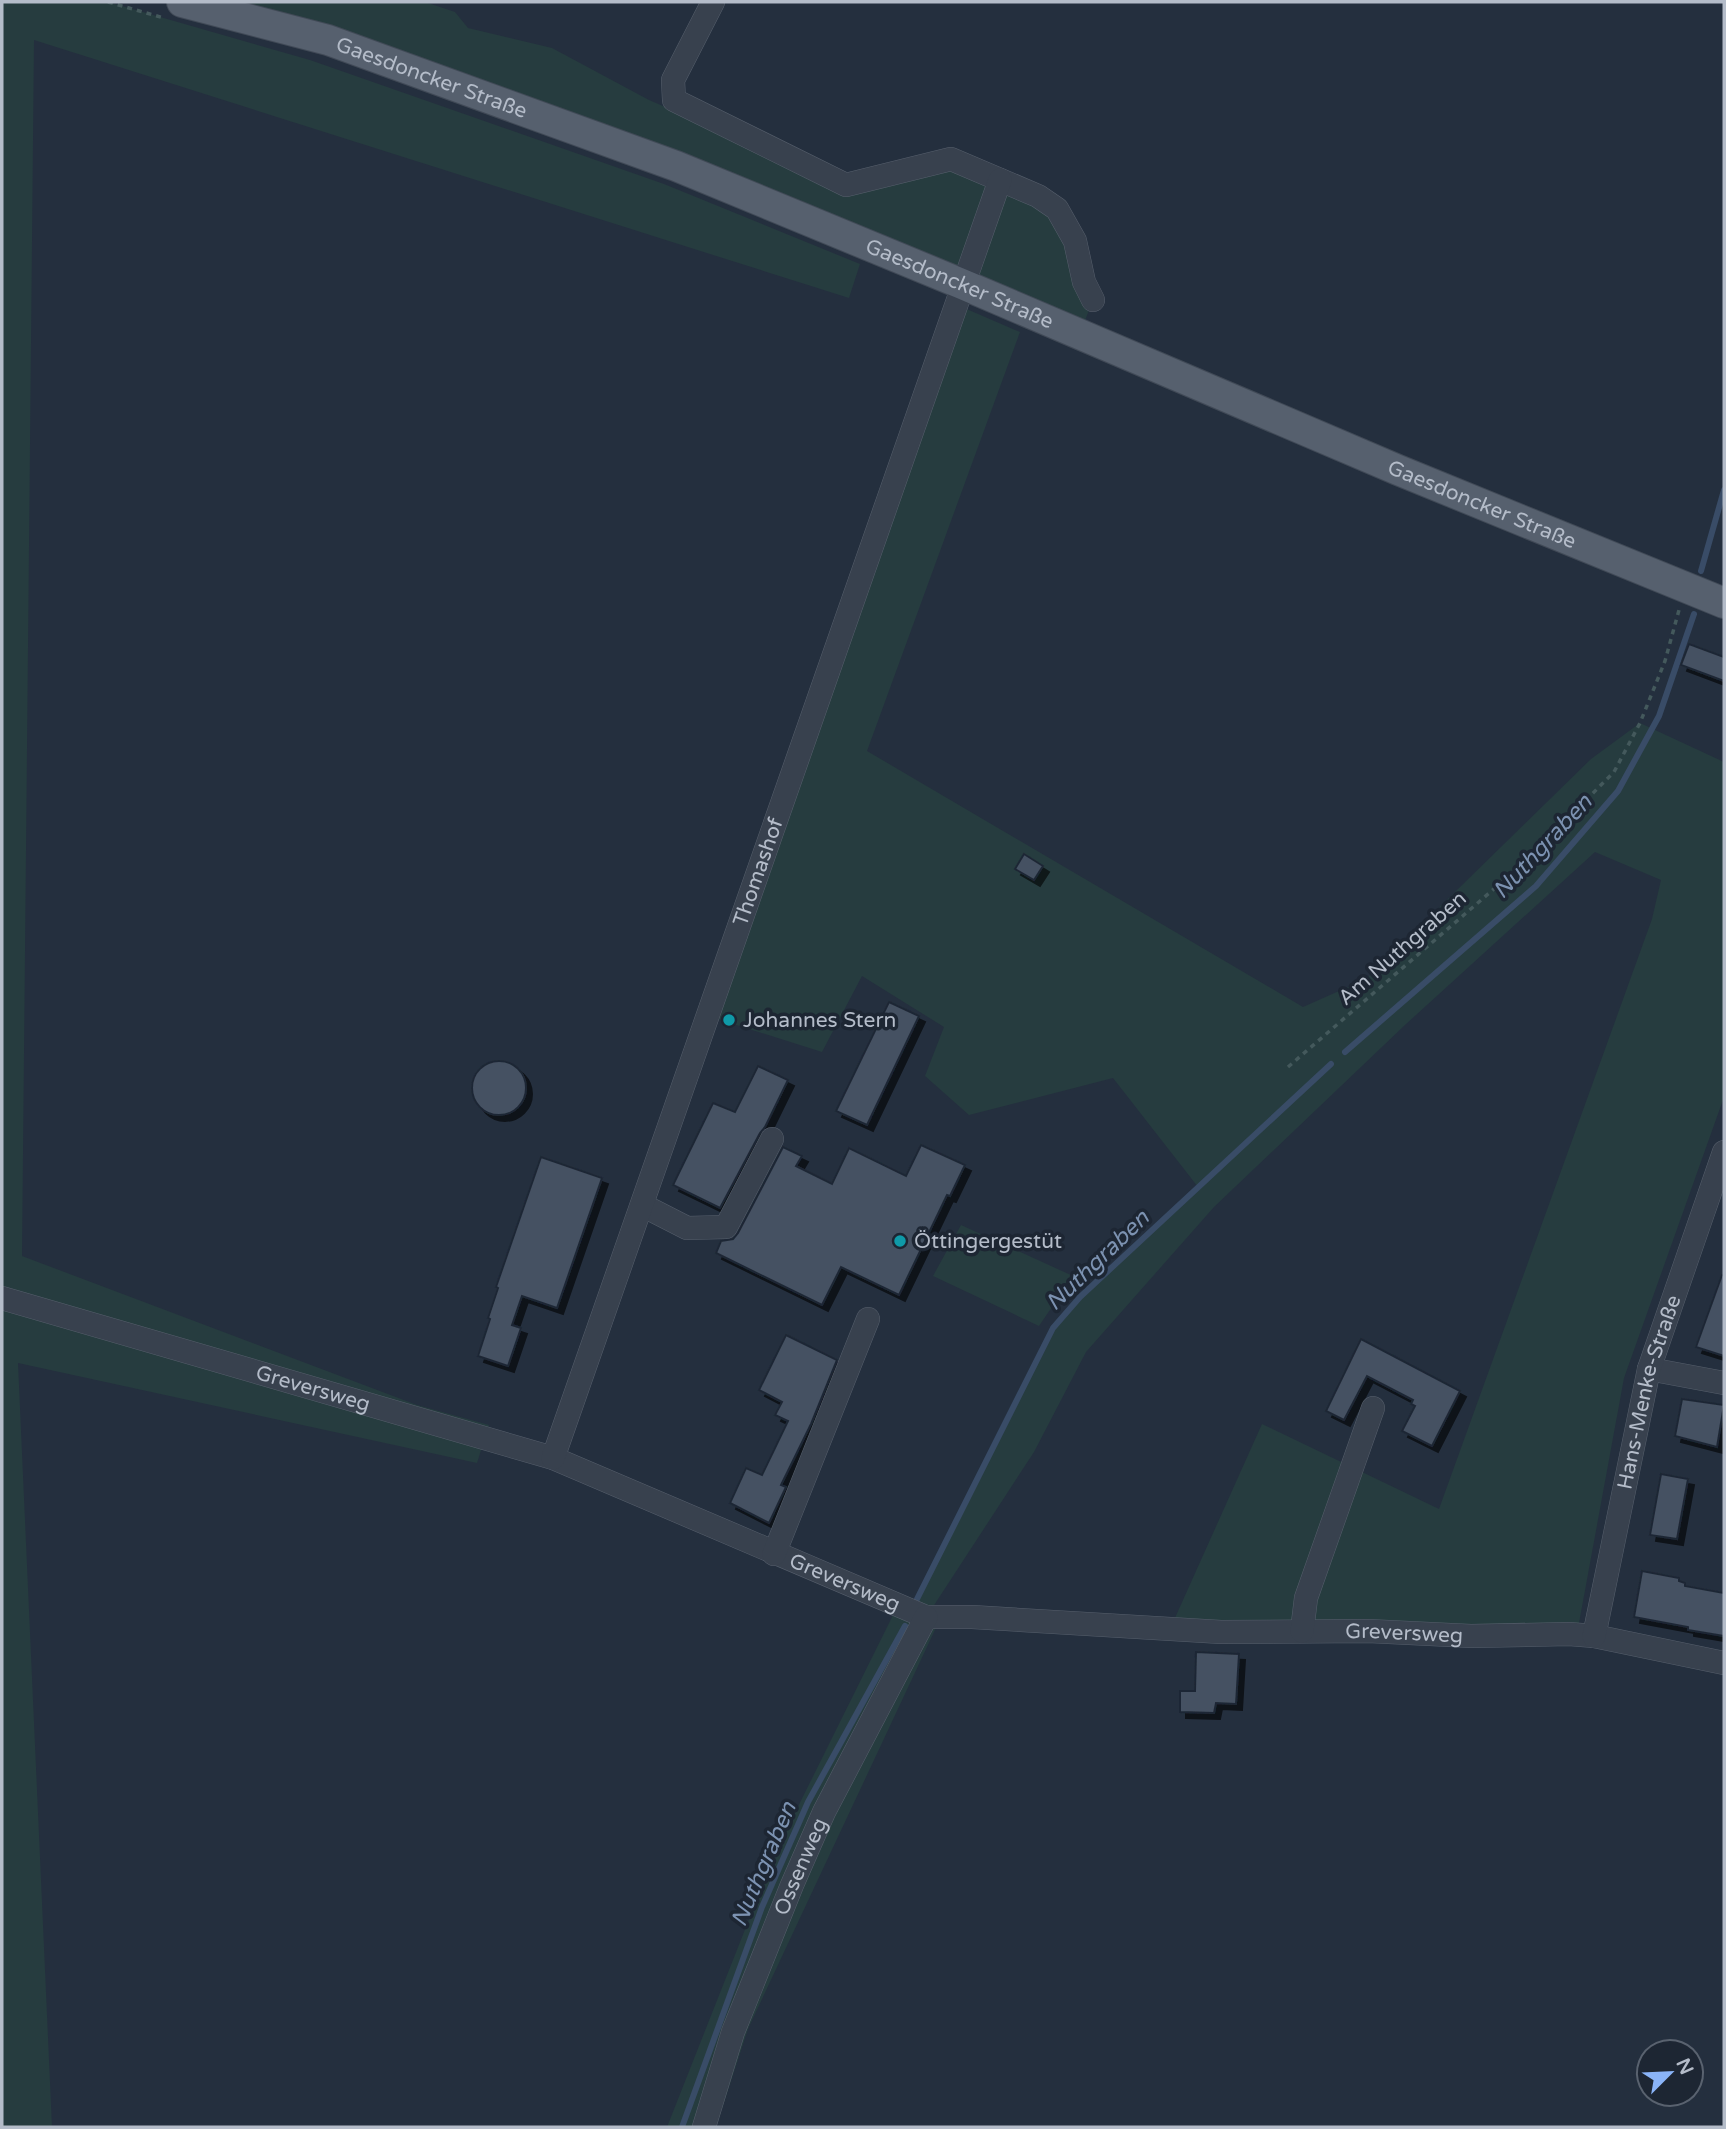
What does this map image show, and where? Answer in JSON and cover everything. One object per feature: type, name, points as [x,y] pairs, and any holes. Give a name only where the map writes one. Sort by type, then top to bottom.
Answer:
[{"type":"main road","name":"Gaesdoncker Straße","points":[[177,11],[328,40],[676,166],[962,284],[1398,470],[1724,603]]},
{"type":"street","points":[[713,2],[673,80],[674,100],[846,185],[951,159],[1038,196],[1056,209],[1075,241],[1084,282],[1093,300]]},
{"type":"street","name":"Thomashof","points":[[553,1458],[1000,180]]},
{"type":"street","points":[[642,1205],[687,1228],[726,1227],[772,1139]]},
{"type":"street","name":"Hans-Menke-Straße","points":[[1594,1636],[1649,1369],[1724,1152]]},
{"type":"street","name":"Greversweg","points":[[7,1300],[553,1458],[926,1617],[972,1617],[1222,1632],[1368,1631],[1471,1636],[1569,1634],[1594,1636],[1724,1663]]},
{"type":"street","points":[[774,1554],[868,1319]]},
{"type":"street","points":[[1649,1369],[1724,1383]]},
{"type":"street","points":[[1302,1631],[1306,1598],[1373,1408]]},
{"type":"street","name":"Ossenweg","points":[[704,2127],[733,2032],[792,1885],[824,1812],[926,1617]]},
{"type":"path","points":[[108,2],[121,6],[177,11]]},
{"type":"path","name":"Am Nuthgraben","points":[[1289,1067],[1517,869],[1614,772],[1650,699],[1665,661],[1681,604]]},
{"type":"green space","points":[[2,2],[108,2],[310,60],[664,184],[860,264],[849,298],[34,40],[22,1256],[417,1405],[489,1425],[477,1463],[18,1363],[52,2127],[2,2127]]},
{"type":"green space","points":[[223,2],[425,2],[455,12],[468,28],[552,48],[649,100],[846,185],[951,159],[1038,196],[1093,300],[1084,323],[577,114]]},
{"type":"green space","points":[[955,304],[1020,332],[867,751],[1303,1007],[1366,979],[1591,759],[1640,723],[1724,762],[1724,1097],[1624,1378],[1577,1634],[1170,1629],[1262,1424],[1439,1509],[1652,919],[1661,880],[1595,852],[1405,1025],[1214,1207],[1086,1352],[1034,1452],[927,1616],[941,1617],[748,2029],[716,2127],[667,2127],[776,1851],[898,1605],[912,1611],[1053,1328],[1080,1297],[1198,1187],[1113,1078],[969,1115],[925,1076],[944,1027],[862,976],[822,1052],[708,1016]]},
{"type":"green space","points":[[961,1225],[1073,1276],[1039,1326],[933,1276]]},
{"type":"building","points":[[1689,644],[1724,657],[1724,681],[1681,665]]},
{"type":"building","points":[[1024,854],[1043,866],[1034,880],[1015,869]]},
{"type":"building","points":[[889,1002],[919,1016],[867,1125],[836,1111]]},
{"type":"building","points":[[499,1061],[518,1069],[526,1088],[518,1107],[499,1115],[480,1107],[472,1088],[480,1069]]},
{"type":"building","points":[[758,1066],[788,1080],[720,1208],[673,1185],[713,1103],[735,1112]]},
{"type":"building","points":[[921,1145],[965,1165],[950,1196],[947,1195],[899,1295],[841,1267],[822,1305],[716,1253],[721,1241],[733,1239],[738,1233],[783,1147],[802,1156],[796,1166],[832,1184],[849,1148],[906,1176]]},
{"type":"building","points":[[541,1157],[602,1178],[557,1308],[522,1296],[512,1325],[521,1328],[508,1366],[478,1356],[490,1319],[488,1318],[498,1288],[496,1287]]},
{"type":"building","points":[[1724,1275],[1724,1356],[1696,1347]]},
{"type":"building","points":[[786,1335],[837,1360],[811,1424],[781,1485],[786,1487],[769,1523],[730,1503],[746,1468],[762,1475],[788,1421],[775,1415],[782,1402],[759,1390]]},
{"type":"building","points":[[1361,1339],[1460,1391],[1432,1446],[1402,1431],[1415,1406],[1411,1404],[1413,1400],[1367,1376],[1344,1420],[1326,1411]]},
{"type":"building","points":[[1682,1399],[1724,1405],[1717,1447],[1675,1436]]},
{"type":"building","points":[[1661,1474],[1688,1479],[1677,1539],[1650,1535]]},
{"type":"building","points":[[1642,1571],[1679,1578],[1685,1586],[1724,1593],[1724,1636],[1634,1617]]},
{"type":"building","points":[[1196,1652],[1239,1654],[1236,1704],[1216,1703],[1214,1713],[1180,1712],[1180,1691],[1195,1691]]},
{"type":"waterway","name":"Nuthgraben","points":[[1701,571],[1724,490]]},
{"type":"waterway","name":"Nuthgraben","points":[[1345,1052],[1536,886],[1618,791],[1659,716],[1694,614]]},
{"type":"waterway","name":"Nuthgraben","points":[[914,1605],[1053,1328],[1080,1297],[1331,1064]]},
{"type":"waterway","name":"Nuthgraben","points":[[682,2127],[762,1907],[808,1802],[905,1626]]},
{"type":"place","name":"Johannes Stern","points":[[729,1020]]},
{"type":"place","name":"Öttingergestüt","points":[[900,1241]]}]
